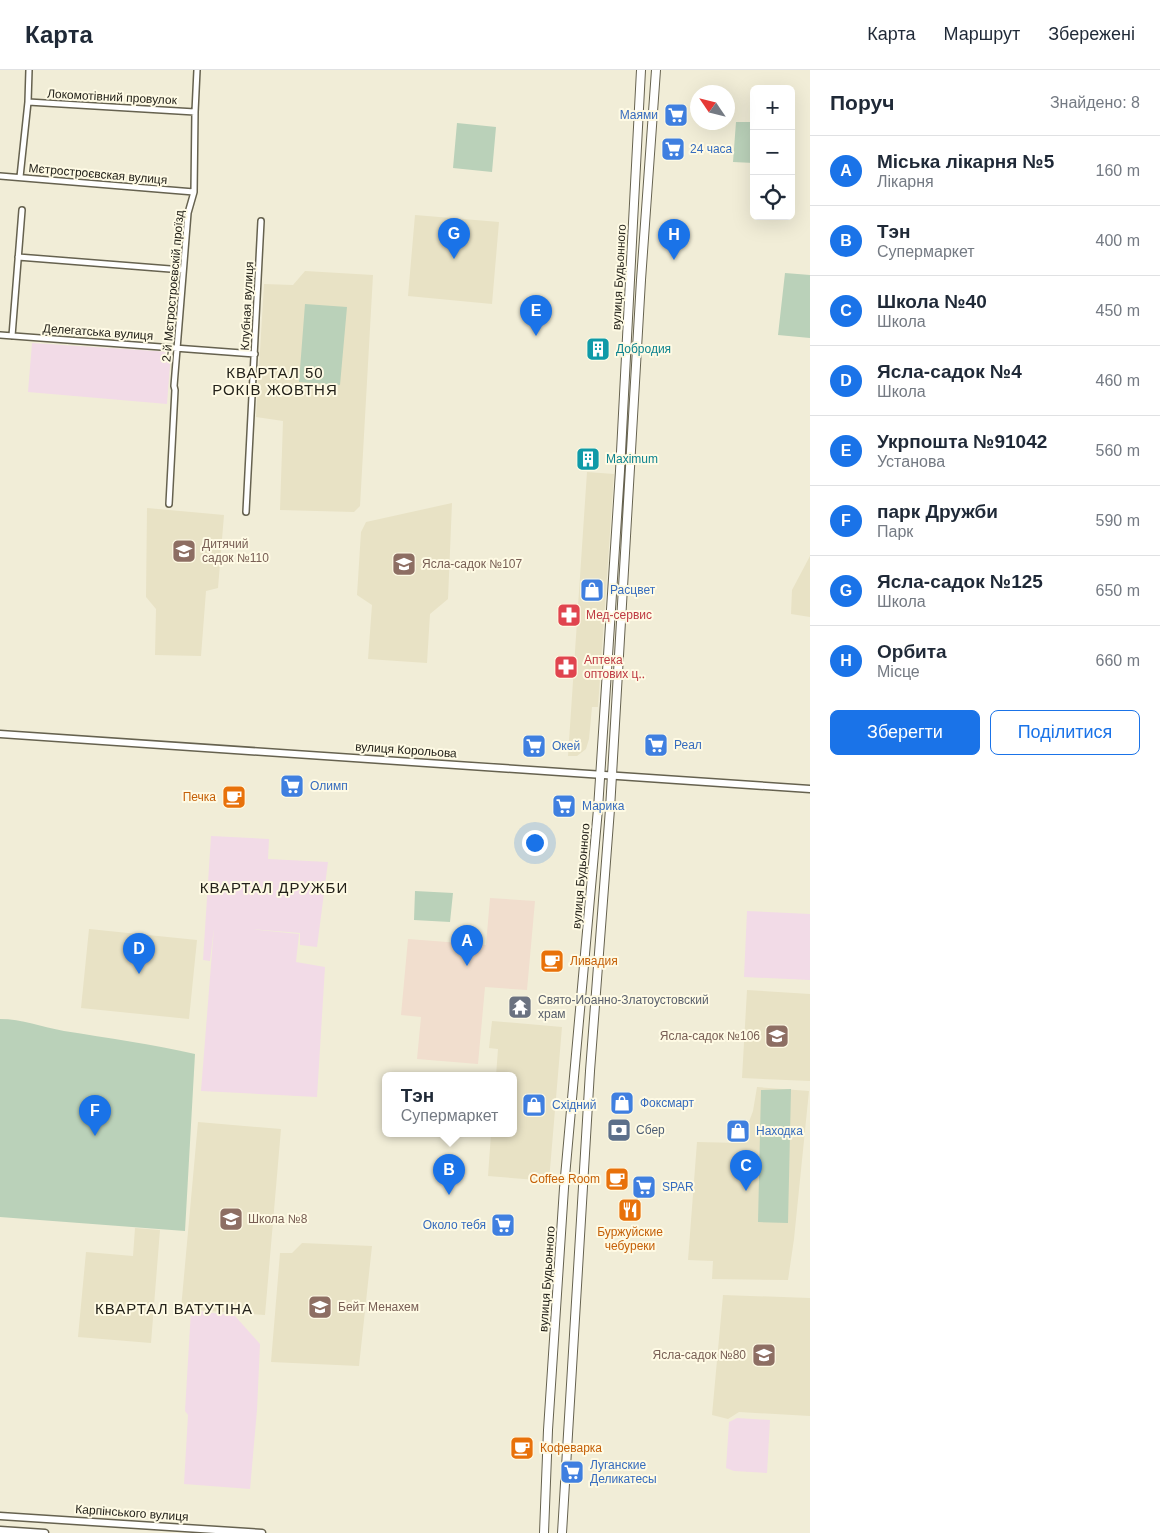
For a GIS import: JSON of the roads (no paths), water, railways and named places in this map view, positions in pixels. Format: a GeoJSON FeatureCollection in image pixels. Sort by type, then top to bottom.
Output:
{"type":"FeatureCollection","features":[{"type":"Feature","properties":{"kind":"main road","name":"вулиця Будьонного"},"geometry":{"type":"LineString","coordinates":[[544,1533],[548,1430],[564,1188],[598,809],[620,471],[641,70]]}},
{"type":"Feature","properties":{"kind":"main road","name":"вулиця Будьонного"},"geometry":{"type":"LineString","coordinates":[[562,1533],[590,1062],[612,775],[641,280],[656,70]]}},
{"type":"Feature","properties":{"kind":"street"},"geometry":{"type":"LineString","coordinates":[[20,177],[28,102],[29,70]]}},
{"type":"Feature","properties":{"kind":"street","name":"2-й Мєтростроєвскій проїзд"},"geometry":{"type":"LineString","coordinates":[[169,504],[174,386],[183,270],[188,213],[194,192],[194,112],[197,70]]}},
{"type":"Feature","properties":{"kind":"street","name":"Локомотівний провулок"},"geometry":{"type":"LineString","coordinates":[[28,102],[194,112]]}},
{"type":"Feature","properties":{"kind":"street","name":"Мєтростроєвская вулиця"},"geometry":{"type":"LineString","coordinates":[[0,176],[194,192]]}},
{"type":"Feature","properties":{"kind":"street"},"geometry":{"type":"LineString","coordinates":[[12,336],[22,210]]}},
{"type":"Feature","properties":{"kind":"street","name":"Клубная вулиця"},"geometry":{"type":"LineString","coordinates":[[246,512],[262,221]]}},
{"type":"Feature","properties":{"kind":"street"},"geometry":{"type":"LineString","coordinates":[[18,257],[183,270]]}},
{"type":"Feature","properties":{"kind":"street","name":"Делегатська вулиця"},"geometry":{"type":"LineString","coordinates":[[0,335],[255,354]]}},
{"type":"Feature","properties":{"kind":"street","name":"вулиця Корольова"},"geometry":{"type":"LineString","coordinates":[[0,734],[810,789]]}},
{"type":"Feature","properties":{"kind":"street","name":"Карпінського вулиця"},"geometry":{"type":"LineString","coordinates":[[0,1516],[262,1533]]}},
{"type":"Feature","properties":{"kind":"street"},"geometry":{"type":"LineString","coordinates":[[0,1530],[45,1533]]}},
{"type":"Feature","properties":{"kind":"place","name":"Маями"},"geometry":{"type":"Point","coordinates":[676,115]}},
{"type":"Feature","properties":{"kind":"place","name":"24 часа"},"geometry":{"type":"Point","coordinates":[673,149]}},
{"type":"Feature","properties":{"kind":"place","name":"Ясла-садок №125"},"geometry":{"type":"Point","coordinates":[454,259]}},
{"type":"Feature","properties":{"kind":"place","name":"Орбита"},"geometry":{"type":"Point","coordinates":[674,260]}},
{"type":"Feature","properties":{"kind":"place","name":"Укрпошта №91042"},"geometry":{"type":"Point","coordinates":[536,336]}},
{"type":"Feature","properties":{"kind":"place","name":"Добродия"},"geometry":{"type":"Point","coordinates":[598,349]}},
{"type":"Feature","properties":{"kind":"place","name":"Maximum"},"geometry":{"type":"Point","coordinates":[588,459]}},
{"type":"Feature","properties":{"kind":"place","name":"Дитячий садок №110"},"geometry":{"type":"Point","coordinates":[184,551]}},
{"type":"Feature","properties":{"kind":"place","name":"Ясла-садок №107"},"geometry":{"type":"Point","coordinates":[404,564]}},
{"type":"Feature","properties":{"kind":"place","name":"Расцвет"},"geometry":{"type":"Point","coordinates":[592,590]}},
{"type":"Feature","properties":{"kind":"place","name":"Мед-сервис"},"geometry":{"type":"Point","coordinates":[569,615]}},
{"type":"Feature","properties":{"kind":"place","name":"Аптека оптових ц‥"},"geometry":{"type":"Point","coordinates":[566,667]}},
{"type":"Feature","properties":{"kind":"place","name":"Реал"},"geometry":{"type":"Point","coordinates":[656,745]}},
{"type":"Feature","properties":{"kind":"place","name":"Окей"},"geometry":{"type":"Point","coordinates":[534,746]}},
{"type":"Feature","properties":{"kind":"place","name":"Олимп"},"geometry":{"type":"Point","coordinates":[292,786]}},
{"type":"Feature","properties":{"kind":"place","name":"Печка"},"geometry":{"type":"Point","coordinates":[234,797]}},
{"type":"Feature","properties":{"kind":"place","name":"Марика"},"geometry":{"type":"Point","coordinates":[564,806]}},
{"type":"Feature","properties":{"kind":"place","name":"Ливадия"},"geometry":{"type":"Point","coordinates":[552,961]}},
{"type":"Feature","properties":{"kind":"place","name":"Міська лікарня №5"},"geometry":{"type":"Point","coordinates":[467,966]}},
{"type":"Feature","properties":{"kind":"place","name":"Ясла-садок №4"},"geometry":{"type":"Point","coordinates":[139,974]}},
{"type":"Feature","properties":{"kind":"place","name":"Свято-Иоанно-Златоустовский храм"},"geometry":{"type":"Point","coordinates":[520,1007]}},
{"type":"Feature","properties":{"kind":"place","name":"Ясла-садок №106"},"geometry":{"type":"Point","coordinates":[777,1036]}},
{"type":"Feature","properties":{"kind":"place","name":"Фоксмарт"},"geometry":{"type":"Point","coordinates":[622,1103]}},
{"type":"Feature","properties":{"kind":"place","name":"Східний"},"geometry":{"type":"Point","coordinates":[534,1105]}},
{"type":"Feature","properties":{"kind":"place","name":"Сбер"},"geometry":{"type":"Point","coordinates":[619,1130]}},
{"type":"Feature","properties":{"kind":"place","name":"Находка"},"geometry":{"type":"Point","coordinates":[738,1131]}},
{"type":"Feature","properties":{"kind":"place","name":"парк Дружби"},"geometry":{"type":"Point","coordinates":[95,1136]}},
{"type":"Feature","properties":{"kind":"place","name":"Coffee Room"},"geometry":{"type":"Point","coordinates":[617,1179]}},
{"type":"Feature","properties":{"kind":"place","name":"SPAR"},"geometry":{"type":"Point","coordinates":[644,1187]}},
{"type":"Feature","properties":{"kind":"place","name":"Школа №40"},"geometry":{"type":"Point","coordinates":[746,1191]}},
{"type":"Feature","properties":{"kind":"place","name":"Тэн"},"geometry":{"type":"Point","coordinates":[449,1195]}},
{"type":"Feature","properties":{"kind":"place","name":"Буржуйские чебуреки"},"geometry":{"type":"Point","coordinates":[630,1210]}},
{"type":"Feature","properties":{"kind":"place","name":"Школа №8"},"geometry":{"type":"Point","coordinates":[231,1219]}},
{"type":"Feature","properties":{"kind":"place","name":"Около тебя"},"geometry":{"type":"Point","coordinates":[503,1225]}},
{"type":"Feature","properties":{"kind":"place","name":"Бейт Менахем"},"geometry":{"type":"Point","coordinates":[320,1307]}},
{"type":"Feature","properties":{"kind":"place","name":"Ясла-садок №80"},"geometry":{"type":"Point","coordinates":[764,1355]}},
{"type":"Feature","properties":{"kind":"place","name":"Кофеварка"},"geometry":{"type":"Point","coordinates":[522,1448]}},
{"type":"Feature","properties":{"kind":"place","name":"Луганские Деликатесы"},"geometry":{"type":"Point","coordinates":[572,1472]}},
{"type":"Feature","properties":{"kind":"district","name":"КВАРТАЛ 50 РОКІВ ЖОВТНЯ"},"geometry":{"type":"Point","coordinates":[275,382]}},
{"type":"Feature","properties":{"kind":"district","name":"КВАРТАЛ ДРУЖБИ"},"geometry":{"type":"Point","coordinates":[274,888]}},
{"type":"Feature","properties":{"kind":"district","name":"КВАРТАЛ ВАТУТІНА"},"geometry":{"type":"Point","coordinates":[174,1309]}}]}
